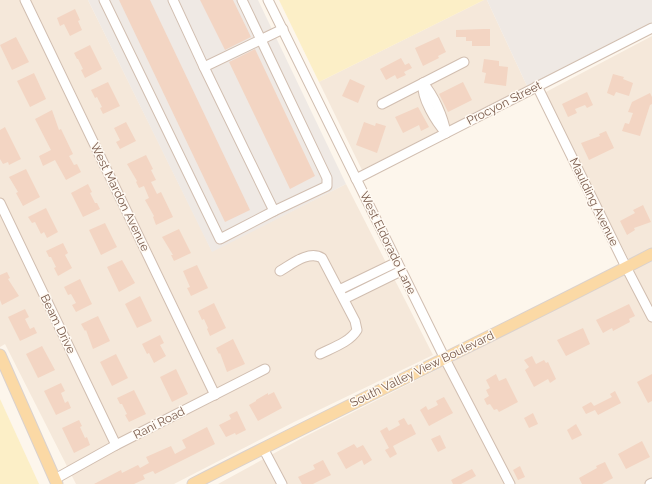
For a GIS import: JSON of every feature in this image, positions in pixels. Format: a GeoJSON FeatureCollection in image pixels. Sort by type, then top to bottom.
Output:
{"type":"FeatureCollection","features":[{"type":"Feature","properties":{"kind":"main road","name":"South Valley View Boulevard"},"geometry":{"type":"LineString","coordinates":[[193,484],[652,254]]}},
{"type":"Feature","properties":{"kind":"main road"},"geometry":{"type":"LineString","coordinates":[[0,357],[56,481]]}},
{"type":"Feature","properties":{"kind":"street","name":"West Mardon Avenue"},"geometry":{"type":"LineString","coordinates":[[25,0],[215,395]]}},
{"type":"Feature","properties":{"kind":"street"},"geometry":{"type":"LineString","coordinates":[[104,0],[220,239],[327,186],[327,178],[242,0]]}},
{"type":"Feature","properties":{"kind":"street"},"geometry":{"type":"LineString","coordinates":[[173,0],[274,211]]}},
{"type":"Feature","properties":{"kind":"street","name":"West Eldorado Lane"},"geometry":{"type":"LineString","coordinates":[[268,0],[445,359],[510,484]]}},
{"type":"Feature","properties":{"kind":"street","name":"Procyon Street"},"geometry":{"type":"LineString","coordinates":[[356,179],[652,28]]}},
{"type":"Feature","properties":{"kind":"street"},"geometry":{"type":"LineString","coordinates":[[204,67],[283,29]]}},
{"type":"Feature","properties":{"kind":"street"},"geometry":{"type":"LineString","coordinates":[[382,104],[464,62]]}},
{"type":"Feature","properties":{"kind":"street"},"geometry":{"type":"LineString","coordinates":[[422,83],[422,91],[438,124],[446,133]]}},
{"type":"Feature","properties":{"kind":"street","name":"Maulding Avenue"},"geometry":{"type":"LineString","coordinates":[[537,86],[652,317]]}},
{"type":"Feature","properties":{"kind":"street","name":"Beam Drive"},"geometry":{"type":"LineString","coordinates":[[0,203],[116,445]]}},
{"type":"Feature","properties":{"kind":"street"},"geometry":{"type":"LineString","coordinates":[[280,271],[310,255],[318,255],[325,262],[355,321],[357,330],[350,339],[320,354]]}},
{"type":"Feature","properties":{"kind":"street"},"geometry":{"type":"LineString","coordinates":[[339,290],[397,262]]}},
{"type":"Feature","properties":{"kind":"street"},"geometry":{"type":"LineString","coordinates":[[344,299],[402,271]]}},
{"type":"Feature","properties":{"kind":"street"},"geometry":{"type":"LineString","coordinates":[[365,277],[369,287]]}},
{"type":"Feature","properties":{"kind":"street","name":"Rani Road"},"geometry":{"type":"LineString","coordinates":[[56,481],[116,445],[265,370]]}},
{"type":"Feature","properties":{"kind":"street"},"geometry":{"type":"LineString","coordinates":[[263,448],[282,484]]}},
{"type":"Feature","properties":{"kind":"shaded area"},"geometry":{"type":"Polygon","coordinates":[[[0,0],[88,0],[212,251],[346,184],[433,355],[294,422],[174,484],[76,484],[5,344],[0,347],[0,0]]]}},
{"type":"Feature","properties":{"kind":"shaded area"},"geometry":{"type":"Polygon","coordinates":[[[88,0],[258,0],[346,184],[212,252],[88,0]]]}},
{"type":"Feature","properties":{"kind":"shaded area"},"geometry":{"type":"Polygon","coordinates":[[[484,0],[487,0],[527,86],[362,170],[319,82],[484,0]]]}},
{"type":"Feature","properties":{"kind":"shaded area"},"geometry":{"type":"Polygon","coordinates":[[[487,0],[652,0],[652,22],[527,86],[487,0]]]}},
{"type":"Feature","properties":{"kind":"shaded area"},"geometry":{"type":"Polygon","coordinates":[[[652,36],[652,484],[218,484],[304,437],[634,270],[544,93],[652,36]]]}},
{"type":"Feature","properties":{"kind":"sand"},"geometry":{"type":"Polygon","coordinates":[[[279,0],[484,0],[319,82],[279,0]]]}},
{"type":"Feature","properties":{"kind":"sand"},"geometry":{"type":"Polygon","coordinates":[[[0,399],[39,484],[0,484],[0,399]]]}},
{"type":"Feature","properties":{"kind":"building"},"geometry":{"type":"Polygon","coordinates":[[[119,0],[150,0],[250,210],[225,222],[119,0]]]}},
{"type":"Feature","properties":{"kind":"building"},"geometry":{"type":"Polygon","coordinates":[[[200,0],[233,0],[251,37],[225,50],[200,0]]]}},
{"type":"Feature","properties":{"kind":"building"},"geometry":{"type":"Polygon","coordinates":[[[75,9],[80,20],[78,21],[82,30],[70,36],[64,24],[60,26],[57,18],[75,9]]]}},
{"type":"Feature","properties":{"kind":"building"},"geometry":{"type":"Polygon","coordinates":[[[490,29],[490,46],[472,46],[472,41],[466,41],[466,37],[456,37],[456,30],[490,29]]]}},
{"type":"Feature","properties":{"kind":"building"},"geometry":{"type":"Polygon","coordinates":[[[16,37],[29,62],[12,70],[0,45],[16,37]]]}},
{"type":"Feature","properties":{"kind":"building"},"geometry":{"type":"Polygon","coordinates":[[[439,37],[446,52],[438,56],[439,58],[423,66],[415,48],[439,37]]]}},
{"type":"Feature","properties":{"kind":"building"},"geometry":{"type":"Polygon","coordinates":[[[90,45],[102,69],[85,78],[81,70],[83,69],[74,53],[90,45]]]}},
{"type":"Feature","properties":{"kind":"building"},"geometry":{"type":"Polygon","coordinates":[[[255,49],[315,176],[290,189],[229,62],[255,49]]]}},
{"type":"Feature","properties":{"kind":"building"},"geometry":{"type":"Polygon","coordinates":[[[401,58],[405,65],[409,63],[412,68],[404,72],[406,75],[397,79],[395,75],[386,80],[380,69],[401,58]]]}},
{"type":"Feature","properties":{"kind":"building"},"geometry":{"type":"Polygon","coordinates":[[[484,59],[499,61],[499,66],[508,67],[506,86],[484,83],[486,73],[482,72],[484,59]]]}},
{"type":"Feature","properties":{"kind":"building"},"geometry":{"type":"Polygon","coordinates":[[[34,73],[46,99],[30,107],[17,81],[34,73]]]}},
{"type":"Feature","properties":{"kind":"building"},"geometry":{"type":"Polygon","coordinates":[[[613,74],[624,77],[623,79],[633,83],[629,96],[616,92],[614,96],[607,93],[613,74]]]}},
{"type":"Feature","properties":{"kind":"building"},"geometry":{"type":"Polygon","coordinates":[[[350,79],[365,86],[358,103],[342,96],[350,79]]]}},
{"type":"Feature","properties":{"kind":"building"},"geometry":{"type":"Polygon","coordinates":[[[108,82],[120,106],[103,114],[100,108],[102,107],[97,97],[95,98],[91,90],[108,82]]]}},
{"type":"Feature","properties":{"kind":"building"},"geometry":{"type":"Polygon","coordinates":[[[463,82],[472,100],[448,112],[439,94],[463,82]]]}},
{"type":"Feature","properties":{"kind":"building"},"geometry":{"type":"Polygon","coordinates":[[[587,92],[593,105],[587,108],[585,105],[575,109],[577,113],[568,117],[562,104],[587,92]]]}},
{"type":"Feature","properties":{"kind":"building"},"geometry":{"type":"Polygon","coordinates":[[[650,93],[652,97],[652,104],[650,105],[640,136],[622,131],[625,123],[629,124],[633,113],[628,112],[632,102],[650,93]]]}},
{"type":"Feature","properties":{"kind":"building"},"geometry":{"type":"Polygon","coordinates":[[[418,107],[429,127],[421,131],[419,125],[403,133],[395,117],[418,107]]]}},
{"type":"Feature","properties":{"kind":"building"},"geometry":{"type":"Polygon","coordinates":[[[52,110],[59,130],[61,129],[73,154],[69,156],[74,165],[77,164],[81,172],[66,180],[55,160],[43,166],[39,156],[51,150],[35,119],[52,110]]]}},
{"type":"Feature","properties":{"kind":"building"},"geometry":{"type":"Polygon","coordinates":[[[126,122],[136,141],[120,149],[116,142],[120,140],[114,128],[126,122]]]}},
{"type":"Feature","properties":{"kind":"building"},"geometry":{"type":"Polygon","coordinates":[[[364,122],[375,126],[376,123],[386,126],[377,153],[356,145],[364,122]]]}},
{"type":"Feature","properties":{"kind":"building"},"geometry":{"type":"Polygon","coordinates":[[[5,127],[21,159],[9,165],[8,162],[3,164],[0,159],[0,130],[5,127]]]}},
{"type":"Feature","properties":{"kind":"building"},"geometry":{"type":"Polygon","coordinates":[[[606,131],[614,148],[589,160],[581,143],[600,136],[599,134],[606,131]]]}},
{"type":"Feature","properties":{"kind":"building"},"geometry":{"type":"Polygon","coordinates":[[[146,155],[153,169],[151,170],[156,180],[151,182],[157,194],[161,192],[173,217],[156,225],[154,216],[145,200],[149,198],[144,186],[139,188],[136,182],[137,181],[127,164],[146,155]]]}},
{"type":"Feature","properties":{"kind":"building"},"geometry":{"type":"Polygon","coordinates":[[[26,169],[40,197],[23,206],[16,193],[18,192],[9,177],[26,169]]]}},
{"type":"Feature","properties":{"kind":"building"},"geometry":{"type":"Polygon","coordinates":[[[88,184],[92,192],[90,193],[100,209],[83,217],[71,193],[88,184]]]}},
{"type":"Feature","properties":{"kind":"building"},"geometry":{"type":"Polygon","coordinates":[[[643,205],[651,222],[634,228],[635,230],[627,235],[620,221],[635,213],[633,210],[643,205]]]}},
{"type":"Feature","properties":{"kind":"building"},"geometry":{"type":"Polygon","coordinates":[[[46,208],[58,232],[47,238],[44,232],[41,234],[35,222],[32,223],[28,217],[46,208]]]}},
{"type":"Feature","properties":{"kind":"building"},"geometry":{"type":"Polygon","coordinates":[[[105,223],[117,247],[101,255],[89,230],[105,223]]]}},
{"type":"Feature","properties":{"kind":"building"},"geometry":{"type":"Polygon","coordinates":[[[179,229],[191,253],[174,261],[171,255],[173,255],[162,237],[179,229]]]}},
{"type":"Feature","properties":{"kind":"building"},"geometry":{"type":"Polygon","coordinates":[[[63,243],[68,253],[65,255],[72,268],[58,276],[54,268],[56,267],[46,251],[63,243]]]}},
{"type":"Feature","properties":{"kind":"building"},"geometry":{"type":"Polygon","coordinates":[[[122,260],[135,283],[119,292],[107,267],[122,260]]]}},
{"type":"Feature","properties":{"kind":"building"},"geometry":{"type":"Polygon","coordinates":[[[197,265],[208,288],[191,296],[187,288],[190,287],[183,271],[197,265]]]}},
{"type":"Feature","properties":{"kind":"building"},"geometry":{"type":"Polygon","coordinates":[[[7,272],[10,278],[8,279],[19,296],[2,305],[0,300],[0,275],[7,272]]]}},
{"type":"Feature","properties":{"kind":"building"},"geometry":{"type":"Polygon","coordinates":[[[80,279],[92,304],[76,312],[72,305],[76,303],[71,294],[68,295],[64,287],[80,279]]]}},
{"type":"Feature","properties":{"kind":"building"},"geometry":{"type":"Polygon","coordinates":[[[140,296],[152,321],[137,328],[125,304],[140,296]]]}},
{"type":"Feature","properties":{"kind":"building"},"geometry":{"type":"Polygon","coordinates":[[[214,303],[226,328],[210,336],[204,319],[202,320],[198,311],[214,303]]]}},
{"type":"Feature","properties":{"kind":"building"},"geometry":{"type":"Polygon","coordinates":[[[629,304],[635,316],[629,319],[630,322],[613,331],[612,328],[603,333],[596,320],[629,304]]]}},
{"type":"Feature","properties":{"kind":"building"},"geometry":{"type":"Polygon","coordinates":[[[25,309],[29,317],[25,319],[30,329],[34,327],[37,333],[20,341],[8,317],[25,309]]]}},
{"type":"Feature","properties":{"kind":"building"},"geometry":{"type":"Polygon","coordinates":[[[98,316],[110,341],[93,349],[86,330],[85,331],[81,324],[98,316]]]}},
{"type":"Feature","properties":{"kind":"building"},"geometry":{"type":"Polygon","coordinates":[[[583,328],[590,344],[566,356],[557,340],[583,328]]]}},
{"type":"Feature","properties":{"kind":"building"},"geometry":{"type":"Polygon","coordinates":[[[160,335],[164,343],[160,345],[166,356],[154,363],[142,344],[160,335]]]}},
{"type":"Feature","properties":{"kind":"building"},"geometry":{"type":"Polygon","coordinates":[[[233,339],[245,364],[227,372],[220,353],[219,354],[216,348],[233,339]]]}},
{"type":"Feature","properties":{"kind":"building"},"geometry":{"type":"Polygon","coordinates":[[[42,346],[55,370],[38,378],[26,354],[42,346]]]}},
{"type":"Feature","properties":{"kind":"building"},"geometry":{"type":"Polygon","coordinates":[[[116,354],[128,378],[112,386],[100,362],[116,354]]]}},
{"type":"Feature","properties":{"kind":"building"},"geometry":{"type":"Polygon","coordinates":[[[532,356],[536,364],[544,360],[546,363],[548,362],[556,379],[550,383],[548,379],[534,387],[525,370],[529,367],[524,360],[532,356]]]}},
{"type":"Feature","properties":{"kind":"building"},"geometry":{"type":"Polygon","coordinates":[[[176,369],[188,394],[172,402],[160,377],[176,369]]]}},
{"type":"Feature","properties":{"kind":"building"},"geometry":{"type":"Polygon","coordinates":[[[496,374],[499,381],[506,378],[518,402],[499,412],[497,409],[494,410],[490,404],[487,405],[484,399],[489,396],[486,390],[490,388],[486,380],[496,374]]]}},
{"type":"Feature","properties":{"kind":"building"},"geometry":{"type":"Polygon","coordinates":[[[652,374],[652,401],[648,403],[637,382],[652,374]]]}},
{"type":"Feature","properties":{"kind":"building"},"geometry":{"type":"Polygon","coordinates":[[[61,383],[65,391],[61,393],[65,403],[68,401],[71,408],[56,415],[44,391],[61,383]]]}},
{"type":"Feature","properties":{"kind":"building"},"geometry":{"type":"Polygon","coordinates":[[[134,390],[146,414],[129,422],[122,404],[120,404],[117,398],[134,390]]]}},
{"type":"Feature","properties":{"kind":"building"},"geometry":{"type":"Polygon","coordinates":[[[615,391],[621,403],[598,415],[595,410],[586,414],[582,407],[591,402],[594,406],[612,397],[610,394],[615,391]]]}},
{"type":"Feature","properties":{"kind":"building"},"geometry":{"type":"Polygon","coordinates":[[[274,392],[282,408],[258,421],[249,405],[268,393],[268,395],[274,392]]]}},
{"type":"Feature","properties":{"kind":"building"},"geometry":{"type":"Polygon","coordinates":[[[444,397],[453,413],[429,426],[420,410],[426,406],[428,410],[438,405],[436,401],[444,397]]]}},
{"type":"Feature","properties":{"kind":"building"},"geometry":{"type":"Polygon","coordinates":[[[237,411],[246,430],[236,435],[235,433],[226,437],[219,425],[231,419],[229,415],[237,411]]]}},
{"type":"Feature","properties":{"kind":"building"},"geometry":{"type":"Polygon","coordinates":[[[533,413],[538,424],[529,428],[524,418],[533,413]]]}},
{"type":"Feature","properties":{"kind":"building"},"geometry":{"type":"Polygon","coordinates":[[[404,418],[408,425],[411,424],[416,434],[393,446],[397,454],[390,458],[385,450],[389,448],[380,431],[387,427],[389,431],[400,425],[398,421],[404,418]]]}},
{"type":"Feature","properties":{"kind":"building"},"geometry":{"type":"Polygon","coordinates":[[[79,420],[82,426],[80,427],[85,438],[87,437],[90,445],[74,453],[62,428],[79,420]]]}},
{"type":"Feature","properties":{"kind":"building"},"geometry":{"type":"Polygon","coordinates":[[[576,424],[582,435],[572,440],[567,430],[576,424]]]}},
{"type":"Feature","properties":{"kind":"building"},"geometry":{"type":"Polygon","coordinates":[[[207,427],[215,444],[155,474],[153,471],[143,475],[145,479],[134,484],[94,484],[121,470],[122,473],[138,465],[140,468],[149,463],[146,457],[171,446],[175,454],[186,448],[182,440],[207,427]]]}},
{"type":"Feature","properties":{"kind":"building"},"geometry":{"type":"Polygon","coordinates":[[[440,435],[446,448],[438,452],[431,439],[440,435]]]}},
{"type":"Feature","properties":{"kind":"building"},"geometry":{"type":"Polygon","coordinates":[[[642,441],[650,457],[626,469],[618,454],[642,441]]]}},
{"type":"Feature","properties":{"kind":"building"},"geometry":{"type":"Polygon","coordinates":[[[354,444],[357,448],[363,445],[372,460],[364,465],[362,460],[346,469],[337,453],[354,444]]]}},
{"type":"Feature","properties":{"kind":"building"},"geometry":{"type":"Polygon","coordinates":[[[323,460],[331,475],[313,484],[302,484],[298,477],[315,469],[313,465],[323,460]]]}},
{"type":"Feature","properties":{"kind":"building"},"geometry":{"type":"Polygon","coordinates":[[[605,462],[613,478],[602,484],[582,484],[579,478],[597,468],[596,466],[605,462]]]}},
{"type":"Feature","properties":{"kind":"building"},"geometry":{"type":"Polygon","coordinates":[[[520,466],[525,477],[518,480],[513,470],[520,466]]]}},
{"type":"Feature","properties":{"kind":"building"},"geometry":{"type":"Polygon","coordinates":[[[472,469],[476,476],[461,484],[453,484],[451,480],[472,469]]]}}]}
